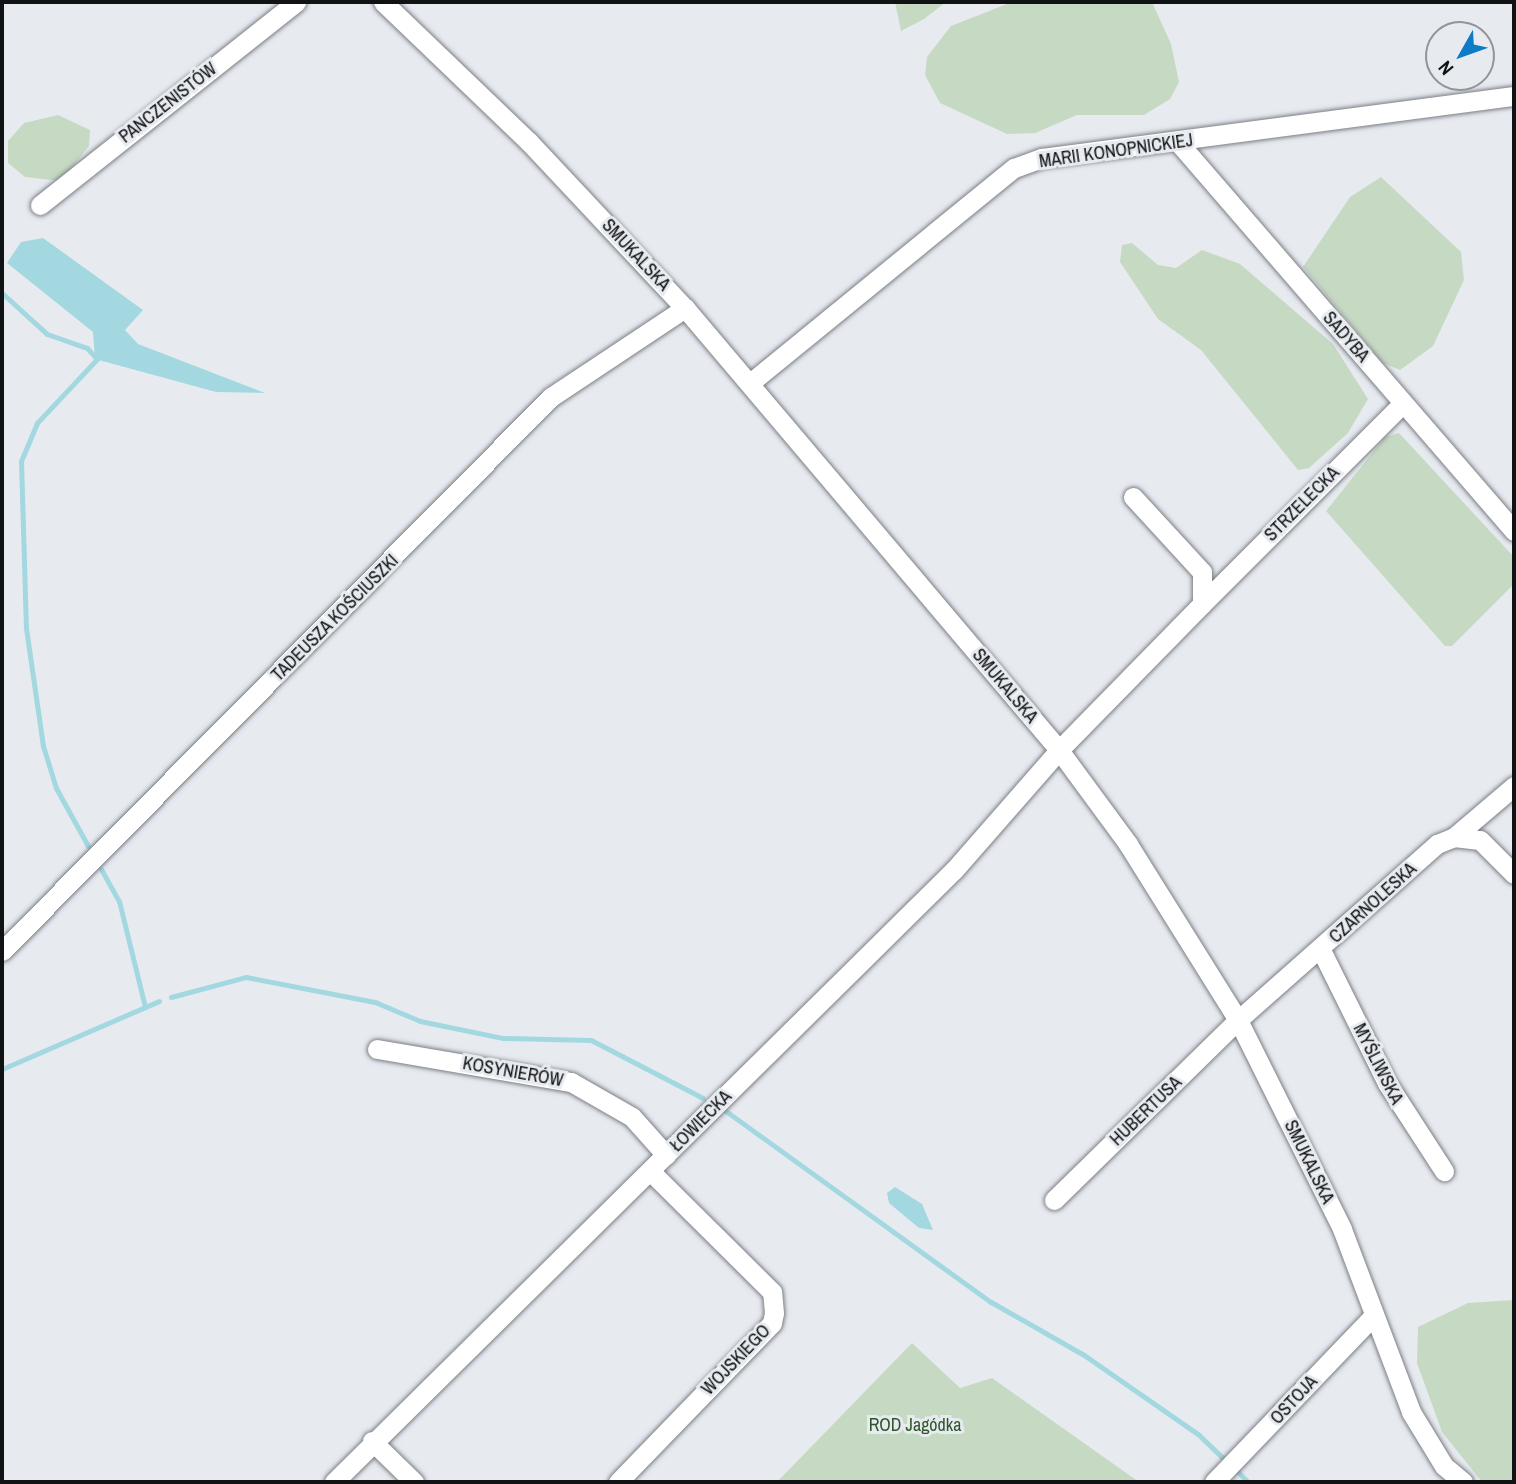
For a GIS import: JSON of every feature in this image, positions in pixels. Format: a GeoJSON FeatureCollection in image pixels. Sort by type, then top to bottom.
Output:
{"type":"FeatureCollection","features":[{"type":"Feature","properties":{"kind":"street","name":"PANCZENISTÓW"},"geometry":{"type":"LineString","coordinates":[[40,205],[296,2]]}},
{"type":"Feature","properties":{"kind":"street","name":"SMUKALSKA"},"geometry":{"type":"LineString","coordinates":[[383,2],[530,142],[685,308],[1059,750],[1159,890],[1238,1020],[1342,1228],[1411,1412],[1444,1466],[1463,1482]]}},
{"type":"Feature","properties":{"kind":"street","name":"MARII KONOPNICKIEJ"},"geometry":{"type":"LineString","coordinates":[[750,383],[1014,168],[1042,158],[1514,96]]}},
{"type":"Feature","properties":{"kind":"street","name":"SADYBA"},"geometry":{"type":"LineString","coordinates":[[1178,142],[1514,531]]}},
{"type":"Feature","properties":{"kind":"street","name":"TADEUSZA KOŚCIUSZKI"},"geometry":{"type":"LineString","coordinates":[[2,951],[551,397],[685,308]]}},
{"type":"Feature","properties":{"kind":"street","name":"STRZELECKA"},"geometry":{"type":"LineString","coordinates":[[1059,750],[1403,403]]}},
{"type":"Feature","properties":{"kind":"street"},"geometry":{"type":"LineString","coordinates":[[1133,496],[1202,572],[1202,604]]}},
{"type":"Feature","properties":{"kind":"street","name":"ŁOWIECKA"},"geometry":{"type":"LineString","coordinates":[[334,1482],[372,1441],[651,1172],[954,870],[1059,750]]}},
{"type":"Feature","properties":{"kind":"street","name":"CZARNOLESKA"},"geometry":{"type":"LineString","coordinates":[[1238,1020],[1321,950],[1437,844],[1454,838],[1514,786]]}},
{"type":"Feature","properties":{"kind":"street"},"geometry":{"type":"LineString","coordinates":[[1454,838],[1480,840],[1514,874]]}},
{"type":"Feature","properties":{"kind":"street","name":"MYŚLIWSKA"},"geometry":{"type":"LineString","coordinates":[[1321,950],[1387,1083],[1444,1171]]}},
{"type":"Feature","properties":{"kind":"street","name":"HUBERTUSA"},"geometry":{"type":"LineString","coordinates":[[1054,1200],[1238,1020]]}},
{"type":"Feature","properties":{"kind":"street","name":"KOSYNIERÓW"},"geometry":{"type":"LineString","coordinates":[[377,1049],[570,1082],[632,1117],[666,1155]]}},
{"type":"Feature","properties":{"kind":"street","name":"WOJSKIEGO"},"geometry":{"type":"LineString","coordinates":[[618,1482],[772,1324],[774,1313],[772,1292],[651,1172]]}},
{"type":"Feature","properties":{"kind":"street","name":"OSTOJA"},"geometry":{"type":"LineString","coordinates":[[1214,1482],[1373,1316]]}},
{"type":"Feature","properties":{"kind":"street"},"geometry":{"type":"LineString","coordinates":[[372,1441],[414,1482]]}},
{"type":"Feature","properties":{"kind":"green space"},"geometry":{"type":"Polygon","coordinates":[[[895,2],[946,2],[924,19],[901,31],[895,2]]]}},
{"type":"Feature","properties":{"kind":"green space"},"geometry":{"type":"Polygon","coordinates":[[[1012,2],[1152,2],[1171,44],[1179,82],[1170,99],[1144,115],[1077,115],[1035,133],[1007,134],[940,103],[925,75],[927,57],[951,26],[1012,2]]]}},
{"type":"Feature","properties":{"kind":"green space"},"geometry":{"type":"Polygon","coordinates":[[[58,115],[90,130],[89,146],[61,181],[25,177],[8,163],[8,141],[24,123],[58,115]]]}},
{"type":"Feature","properties":{"kind":"green space"},"geometry":{"type":"Polygon","coordinates":[[[1381,177],[1461,252],[1464,280],[1433,346],[1400,370],[1383,363],[1303,267],[1350,197],[1381,177]]]}},
{"type":"Feature","properties":{"kind":"green space"},"geometry":{"type":"Polygon","coordinates":[[[1132,243],[1158,265],[1176,268],[1202,250],[1240,264],[1333,344],[1368,399],[1348,433],[1309,468],[1298,470],[1201,350],[1158,319],[1120,262],[1122,245],[1132,243]]]}},
{"type":"Feature","properties":{"kind":"green space"},"geometry":{"type":"Polygon","coordinates":[[[1399,433],[1514,557],[1514,584],[1452,646],[1445,646],[1326,511],[1385,437],[1399,433]]]}},
{"type":"Feature","properties":{"kind":"green space"},"geometry":{"type":"Polygon","coordinates":[[[1514,1300],[1514,1482],[1482,1482],[1442,1432],[1417,1363],[1418,1327],[1468,1303],[1514,1300]]]}},
{"type":"Feature","properties":{"kind":"green space","name":"ROD Jagódka"},"geometry":{"type":"Polygon","coordinates":[[[912,1343],[960,1388],[992,1378],[1139,1482],[777,1482],[912,1343]]]}},
{"type":"Feature","properties":{"kind":"water"},"geometry":{"type":"Polygon","coordinates":[[[43,238],[143,310],[125,330],[138,344],[265,393],[216,392],[95,359],[93,332],[7,263],[21,242],[43,238]]]}},
{"type":"Feature","properties":{"kind":"water"},"geometry":{"type":"Polygon","coordinates":[[[895,1187],[922,1204],[933,1230],[919,1228],[889,1203],[887,1193],[895,1187]]]}},
{"type":"Feature","properties":{"kind":"waterway"},"geometry":{"type":"LineString","coordinates":[[2,293],[47,334],[87,348],[97,359],[37,423],[21,461],[26,628],[43,746],[56,788],[88,846]]}},
{"type":"Feature","properties":{"kind":"waterway"},"geometry":{"type":"LineString","coordinates":[[101,869],[119,901],[145,1007]]}},
{"type":"Feature","properties":{"kind":"waterway"},"geometry":{"type":"LineString","coordinates":[[171,997],[246,977],[375,1002],[420,1021],[503,1038],[591,1040],[703,1098]]}},
{"type":"Feature","properties":{"kind":"waterway"},"geometry":{"type":"LineString","coordinates":[[2,1069],[159,1001]]}},
{"type":"Feature","properties":{"kind":"waterway"},"geometry":{"type":"LineString","coordinates":[[723,1109],[991,1302],[1084,1355],[1199,1435],[1227,1462]]}},
{"type":"Feature","properties":{"kind":"waterway"},"geometry":{"type":"LineString","coordinates":[[1238,1472],[1248,1482]]}}]}
